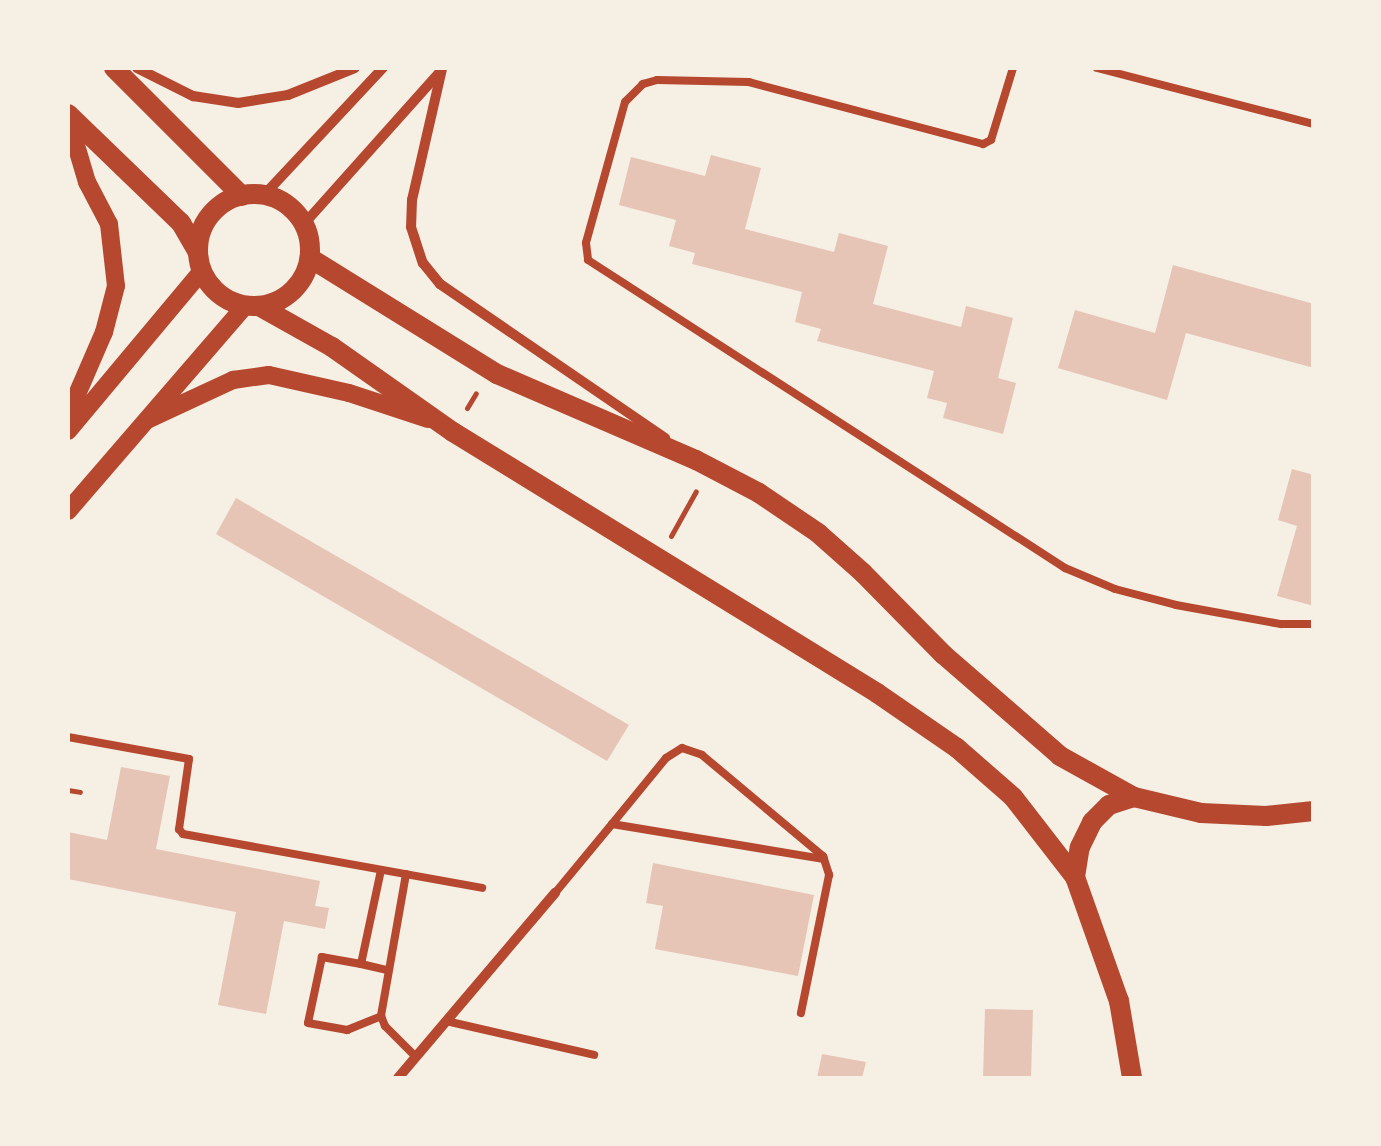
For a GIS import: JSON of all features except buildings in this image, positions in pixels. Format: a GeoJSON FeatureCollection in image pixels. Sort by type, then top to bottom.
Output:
{"type":"FeatureCollection","features":[{"type":"Feature","properties":{"kind":"main road"},"geometry":{"type":"LineString","coordinates":[[114,68],[242,196]]}},
{"type":"Feature","properties":{"kind":"main road"},"geometry":{"type":"LineString","coordinates":[[68,116],[181,224],[212,288],[332,347],[440,424],[878,693],[957,748],[1013,797],[1075,877],[1119,1001],[1132,1078]]}},
{"type":"Feature","properties":{"kind":"main road"},"geometry":{"type":"LineString","coordinates":[[200,262],[208,217],[222,204],[242,196],[264,195],[285,203],[304,224],[310,258],[295,289],[278,302],[252,306]]}},
{"type":"Feature","properties":{"kind":"main road"},"geometry":{"type":"LineString","coordinates":[[310,258],[537,395],[696,460],[760,494],[818,533],[1003,710],[1060,756],[1134,797],[1200,812],[1266,816],[1314,811]]}},
{"type":"Feature","properties":{"kind":"main road"},"geometry":{"type":"LineString","coordinates":[[1075,877],[1080,847],[1092,822],[1108,805],[1134,797]]}},
{"type":"Feature","properties":{"kind":"street"},"geometry":{"type":"LineString","coordinates":[[137,68],[193,96],[238,102],[288,95],[355,68]]}},
{"type":"Feature","properties":{"kind":"street"},"geometry":{"type":"LineString","coordinates":[[264,195],[384,68]]}},
{"type":"Feature","properties":{"kind":"street"},"geometry":{"type":"LineString","coordinates":[[304,224],[443,68]]}},
{"type":"Feature","properties":{"kind":"street"},"geometry":{"type":"LineString","coordinates":[[443,68],[414,174],[411,227],[423,263],[440,284],[696,460]]}},
{"type":"Feature","properties":{"kind":"street"},"geometry":{"type":"LineString","coordinates":[[68,116],[87,182],[108,224],[116,286],[104,332],[68,415]]}},
{"type":"Feature","properties":{"kind":"street"},"geometry":{"type":"LineString","coordinates":[[68,431],[200,262]]}},
{"type":"Feature","properties":{"kind":"street"},"geometry":{"type":"LineString","coordinates":[[68,511],[252,306]]}},
{"type":"Feature","properties":{"kind":"street"},"geometry":{"type":"LineString","coordinates":[[149,420],[232,380],[269,375],[349,393],[440,424]]}},
{"type":"Feature","properties":{"kind":"street"},"geometry":{"type":"LineString","coordinates":[[398,1078],[555,893]]}},
{"type":"Feature","properties":{"kind":"lane"},"geometry":{"type":"LineString","coordinates":[[750,82],[753,68]]}},
{"type":"Feature","properties":{"kind":"lane"},"geometry":{"type":"LineString","coordinates":[[1013,68],[992,140],[983,144],[750,82],[657,80],[633,90],[625,102],[586,243],[592,264],[1065,568],[1115,589],[1176,605],[1280,624],[1314,624]]}},
{"type":"Feature","properties":{"kind":"lane"},"geometry":{"type":"LineString","coordinates":[[1097,68],[1314,124]]}},
{"type":"Feature","properties":{"kind":"lane"},"geometry":{"type":"LineString","coordinates":[[68,738],[189,759],[179,830],[182,834],[482,888]]}},
{"type":"Feature","properties":{"kind":"lane"},"geometry":{"type":"LineString","coordinates":[[555,893],[666,758],[682,748],[702,755],[826,860],[829,875],[801,1013]]}},
{"type":"Feature","properties":{"kind":"lane"},"geometry":{"type":"LineString","coordinates":[[612,824],[826,860]]}},
{"type":"Feature","properties":{"kind":"lane"},"geometry":{"type":"LineString","coordinates":[[361,964],[381,870]]}},
{"type":"Feature","properties":{"kind":"lane"},"geometry":{"type":"LineString","coordinates":[[406,874],[380,1016],[384,1026],[416,1057]]}},
{"type":"Feature","properties":{"kind":"lane"},"geometry":{"type":"LineString","coordinates":[[380,1016],[346,1030],[308,1023],[322,957],[387,970]]}},
{"type":"Feature","properties":{"kind":"lane"},"geometry":{"type":"LineString","coordinates":[[446,1021],[594,1055]]}},
{"type":"Feature","properties":{"kind":"path"},"geometry":{"type":"LineString","coordinates":[[468,408],[476,393]]}},
{"type":"Feature","properties":{"kind":"path"},"geometry":{"type":"LineString","coordinates":[[669,538],[696,491]]}},
{"type":"Feature","properties":{"kind":"path"},"geometry":{"type":"LineString","coordinates":[[68,790],[80,792]]}}]}
